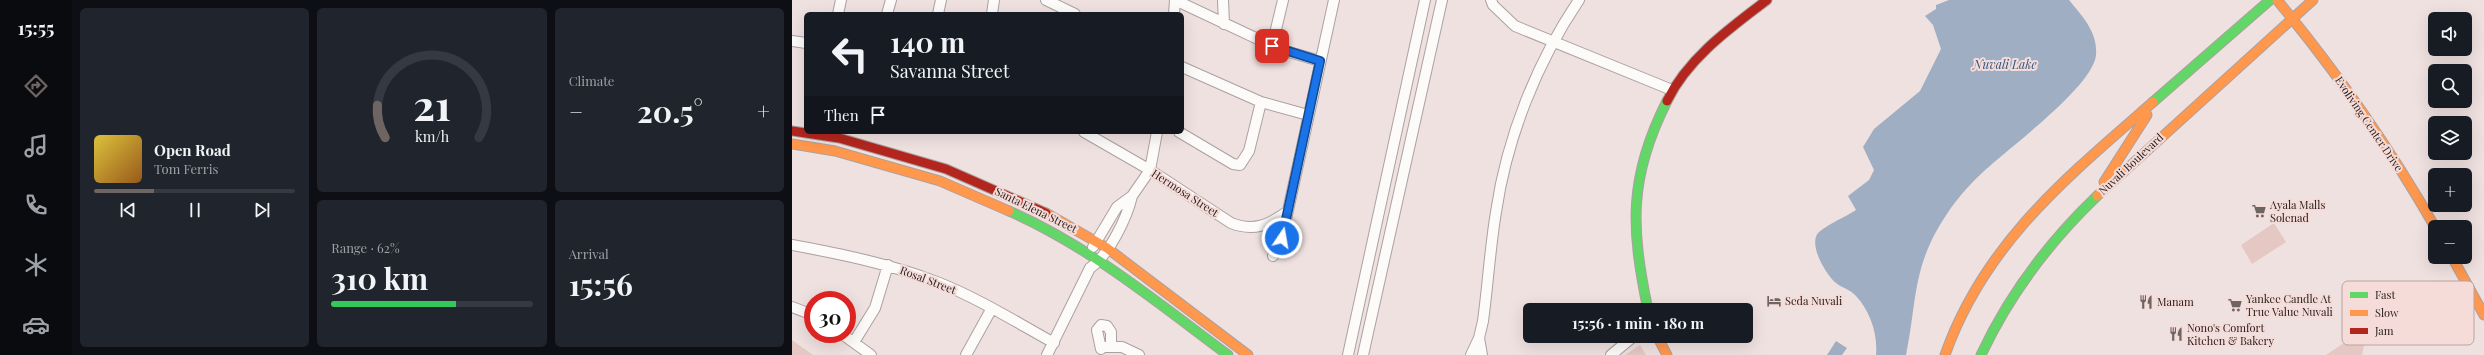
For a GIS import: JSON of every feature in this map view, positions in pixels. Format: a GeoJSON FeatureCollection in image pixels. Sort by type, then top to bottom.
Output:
{"type":"FeatureCollection","features":[{"type":"Feature","properties":{"kind":"street"},"geometry":{"type":"LineString","coordinates":[[838,12],[841,0]]}},
{"type":"Feature","properties":{"kind":"street"},"geometry":{"type":"LineString","coordinates":[[888,12],[891,0]]}},
{"type":"Feature","properties":{"kind":"street"},"geometry":{"type":"LineString","coordinates":[[938,12],[941,0]]}},
{"type":"Feature","properties":{"kind":"street"},"geometry":{"type":"LineString","coordinates":[[992,12],[994,0]]}},
{"type":"Feature","properties":{"kind":"street"},"geometry":{"type":"LineString","coordinates":[[1046,0],[1071,12]]}},
{"type":"Feature","properties":{"kind":"street"},"geometry":{"type":"LineString","coordinates":[[1174,12],[1175,0],[1272,46],[1320,61]]}},
{"type":"Feature","properties":{"kind":"street"},"geometry":{"type":"LineString","coordinates":[[1223,0],[1224,24]]}},
{"type":"Feature","properties":{"kind":"street"},"geometry":{"type":"LineString","coordinates":[[1272,46],[1283,0]]}},
{"type":"Feature","properties":{"kind":"street"},"geometry":{"type":"LineString","coordinates":[[1273,256],[1282,238],[1334,0]]}},
{"type":"Feature","properties":{"kind":"street"},"geometry":{"type":"LineString","coordinates":[[1348,355],[1404,91],[1425,0]]}},
{"type":"Feature","properties":{"kind":"street"},"geometry":{"type":"LineString","coordinates":[[1363,355],[1442,0]]}},
{"type":"Feature","properties":{"kind":"street"},"geometry":{"type":"LineString","coordinates":[[1491,0],[1493,5],[1515,26],[1672,90]]}},
{"type":"Feature","properties":{"kind":"street"},"geometry":{"type":"LineString","coordinates":[[1471,355],[1479,338],[1496,211],[1504,173],[1526,102],[1554,42],[1579,0]]}},
{"type":"Feature","properties":{"kind":"street"},"geometry":{"type":"LineString","coordinates":[[1646,303],[1638,266],[1633,218],[1637,181],[1647,142],[1672,90],[1703,51],[1753,4],[1767,0]]}},
{"type":"Feature","properties":{"kind":"street"},"geometry":{"type":"LineString","coordinates":[[1945,355],[1964,308],[1998,252],[2060,184],[2156,102],[2270,0]]}},
{"type":"Feature","properties":{"kind":"street","name":"Evoliving Center Drive"},"geometry":{"type":"LineString","coordinates":[[2277,0],[2296,12],[2308,22]]}},
{"type":"Feature","properties":{"kind":"street","name":"Nuvali Boulevard"},"geometry":{"type":"LineString","coordinates":[[1982,355],[1993,327],[2020,281],[2055,238],[2091,201],[2296,12],[2313,0]]}},
{"type":"Feature","properties":{"kind":"street","name":"Evoliving Center Drive"},"geometry":{"type":"LineString","coordinates":[[2296,12],[2327,64],[2387,146],[2431,220]]}},
{"type":"Feature","properties":{"kind":"street","name":"Evoliving Center Drive"},"geometry":{"type":"LineString","coordinates":[[2316,32],[2328,51],[2327,64]]}},
{"type":"Feature","properties":{"kind":"street"},"geometry":{"type":"LineString","coordinates":[[792,41],[804,43]]}},
{"type":"Feature","properties":{"kind":"street"},"geometry":{"type":"LineString","coordinates":[[1184,68],[1261,102],[1308,115]]}},
{"type":"Feature","properties":{"kind":"street"},"geometry":{"type":"LineString","coordinates":[[1404,91],[1420,95]]}},
{"type":"Feature","properties":{"kind":"street"},"geometry":{"type":"LineString","coordinates":[[1182,134],[1233,164],[1240,165],[1246,160],[1249,151],[1261,102]]}},
{"type":"Feature","properties":{"kind":"street"},"geometry":{"type":"LineString","coordinates":[[2091,201],[2156,102]]}},
{"type":"Feature","properties":{"kind":"street","name":"Santa Elena Street"},"geometry":{"type":"LineString","coordinates":[[792,131],[804,133]]}},
{"type":"Feature","properties":{"kind":"street","name":"Santa Elena Street"},"geometry":{"type":"LineString","coordinates":[[812,134],[839,138],[946,169],[1048,214],[1107,248],[1248,355]]}},
{"type":"Feature","properties":{"kind":"street","name":"Hermosa Street"},"geometry":{"type":"LineString","coordinates":[[1087,134],[1150,170],[1231,223],[1242,228],[1256,228],[1267,225],[1288,211]]}},
{"type":"Feature","properties":{"kind":"street"},"geometry":{"type":"LineString","coordinates":[[1090,268],[1089,254],[1095,241],[1117,207],[1132,196],[1150,170],[1157,134]]}},
{"type":"Feature","properties":{"kind":"street","name":"Santa Elena Street"},"geometry":{"type":"LineString","coordinates":[[792,144],[835,151],[940,181],[1047,228],[1100,261],[1228,355]]}},
{"type":"Feature","properties":{"kind":"street"},"geometry":{"type":"LineString","coordinates":[[1047,355],[1090,268],[1100,261],[1128,214],[1132,196]]}},
{"type":"Feature","properties":{"kind":"street","name":"Rosal Street"},"geometry":{"type":"LineString","coordinates":[[792,245],[888,265],[938,282],[992,308],[1054,343]]}},
{"type":"Feature","properties":{"kind":"street"},"geometry":{"type":"LineString","coordinates":[[2456,264],[2466,281]]}},
{"type":"Feature","properties":{"kind":"street"},"geometry":{"type":"LineString","coordinates":[[856,339],[875,308],[888,265]]}},
{"type":"Feature","properties":{"kind":"street"},"geometry":{"type":"LineString","coordinates":[[2474,295],[2483,310]]}},
{"type":"Feature","properties":{"kind":"street"},"geometry":{"type":"LineString","coordinates":[[792,307],[804,312]]}},
{"type":"Feature","properties":{"kind":"street"},"geometry":{"type":"LineString","coordinates":[[966,355],[992,308]]}},
{"type":"Feature","properties":{"kind":"street"},"geometry":{"type":"LineString","coordinates":[[1111,346],[1111,332],[1106,326],[1101,325],[1097,330],[1099,352],[1111,346],[1122,347],[1139,355]]}},
{"type":"Feature","properties":{"kind":"street"},"geometry":{"type":"LineString","coordinates":[[1479,338],[1482,355]]}},
{"type":"Feature","properties":{"kind":"street"},"geometry":{"type":"LineString","coordinates":[[855,343],[871,355]]}},
{"type":"Feature","properties":{"kind":"street"},"geometry":{"type":"LineString","coordinates":[[1611,355],[1626,343]]}},
{"type":"Feature","properties":{"kind":"street"},"geometry":{"type":"LineString","coordinates":[[1661,343],[1667,355]]}},
{"type":"Feature","properties":{"kind":"shaded area"},"geometry":{"type":"Polygon","coordinates":[[[2274,223],[2286,242],[2252,264],[2241,245],[2274,223]]]}},
{"type":"Feature","properties":{"kind":"shaded area"},"geometry":{"type":"Polygon","coordinates":[[[792,340],[813,355],[792,355],[792,340]]]}},
{"type":"Feature","properties":{"kind":"shaded area"},"geometry":{"type":"Polygon","coordinates":[[[2342,344],[2364,345],[2362,355],[2326,355],[2342,344]]]}},
{"type":"Feature","properties":{"kind":"shaded area"},"geometry":{"type":"Polygon","coordinates":[[[1640,345],[1646,355],[1625,355],[1640,345]]]}},
{"type":"Feature","properties":{"kind":"water","name":"Nuvali Lake"},"geometry":{"type":"Polygon","coordinates":[[[1949,0],[2069,0],[2084,18],[2092,32],[2096,47],[2096,55],[2091,68],[2080,84],[2065,100],[1982,173],[1966,189],[1952,207],[1933,238],[1921,270],[1906,355],[1876,355],[1876,339],[1869,316],[1856,296],[1836,283],[1827,273],[1816,251],[1816,237],[1823,229],[1856,210],[1848,196],[1869,180],[1874,170],[1863,147],[1874,129],[1920,91],[1941,49],[1933,25],[1925,16],[1936,9],[1936,5],[1949,0]]]}},
{"type":"Feature","properties":{"kind":"water"},"geometry":{"type":"Polygon","coordinates":[[[1836,341],[1847,348],[1842,355],[1827,355],[1836,341]]]}},
{"type":"Feature","properties":{"kind":"traffic: fast"},"geometry":{"type":"LineString","coordinates":[[2153,102],[2270,0]]}},
{"type":"Feature","properties":{"kind":"traffic: fast"},"geometry":{"type":"LineString","coordinates":[[1647,303],[1638,254],[1636,204],[1639,179],[1645,155],[1654,129],[1667,101]]}},
{"type":"Feature","properties":{"kind":"traffic: fast"},"geometry":{"type":"LineString","coordinates":[[1981,355],[2004,311],[2032,270],[2062,232],[2097,196]]}},
{"type":"Feature","properties":{"kind":"traffic: fast"},"geometry":{"type":"LineString","coordinates":[[1009,211],[1039,225],[1095,258],[1228,355]]}},
{"type":"Feature","properties":{"kind":"traffic: slow"},"geometry":{"type":"LineString","coordinates":[[2277,0],[2320,54],[2361,110],[2431,220]]}},
{"type":"Feature","properties":{"kind":"traffic: slow"},"geometry":{"type":"LineString","coordinates":[[2097,196],[2313,0]]}},
{"type":"Feature","properties":{"kind":"traffic: slow"},"geometry":{"type":"LineString","coordinates":[[1945,355],[1962,315],[1982,279],[2005,246],[2031,215],[2060,186],[2153,102]]}},
{"type":"Feature","properties":{"kind":"traffic: slow"},"geometry":{"type":"LineString","coordinates":[[2104,182],[2147,115]]}},
{"type":"Feature","properties":{"kind":"traffic: slow"},"geometry":{"type":"LineString","coordinates":[[792,144],[835,151],[940,181],[1009,211]]}},
{"type":"Feature","properties":{"kind":"traffic: slow"},"geometry":{"type":"LineString","coordinates":[[1046,213],[1107,248],[1248,355]]}},
{"type":"Feature","properties":{"kind":"traffic: slow"},"geometry":{"type":"LineString","coordinates":[[2456,264],[2465,281]]}},
{"type":"Feature","properties":{"kind":"traffic: slow"},"geometry":{"type":"LineString","coordinates":[[2474,297],[2484,315]]}},
{"type":"Feature","properties":{"kind":"traffic: slow"},"geometry":{"type":"LineString","coordinates":[[1661,343],[1667,355]]}},
{"type":"Feature","properties":{"kind":"traffic: jam"},"geometry":{"type":"LineString","coordinates":[[1667,101],[1686,71],[1698,58],[1725,33],[1767,0]]}},
{"type":"Feature","properties":{"kind":"traffic: jam"},"geometry":{"type":"LineString","coordinates":[[792,131],[804,133]]}},
{"type":"Feature","properties":{"kind":"traffic: jam"},"geometry":{"type":"LineString","coordinates":[[812,134],[839,138],[946,169],[1046,213]]}},
{"type":"Feature","properties":{"kind":"place","name":"Ayala Malls Solenad"},"geometry":{"type":"Point","coordinates":[2259,211]}},
{"type":"Feature","properties":{"kind":"place","name":"Seda Nuvali"},"geometry":{"type":"Point","coordinates":[1774,301]}},
{"type":"Feature","properties":{"kind":"place","name":"Manam"},"geometry":{"type":"Point","coordinates":[2146,302]}},
{"type":"Feature","properties":{"kind":"place","name":"Yankee Candle At True Value Nuvali"},"geometry":{"type":"Point","coordinates":[2235,305]}},
{"type":"Feature","properties":{"kind":"place","name":"Nono's Comfort Kitchen & Bakery"},"geometry":{"type":"Point","coordinates":[2176,334]}},
{"type":"Feature","properties":{"kind":"route"},"geometry":{"type":"LineString","coordinates":[[1272,46],[1320,61],[1282,238]]}}]}
